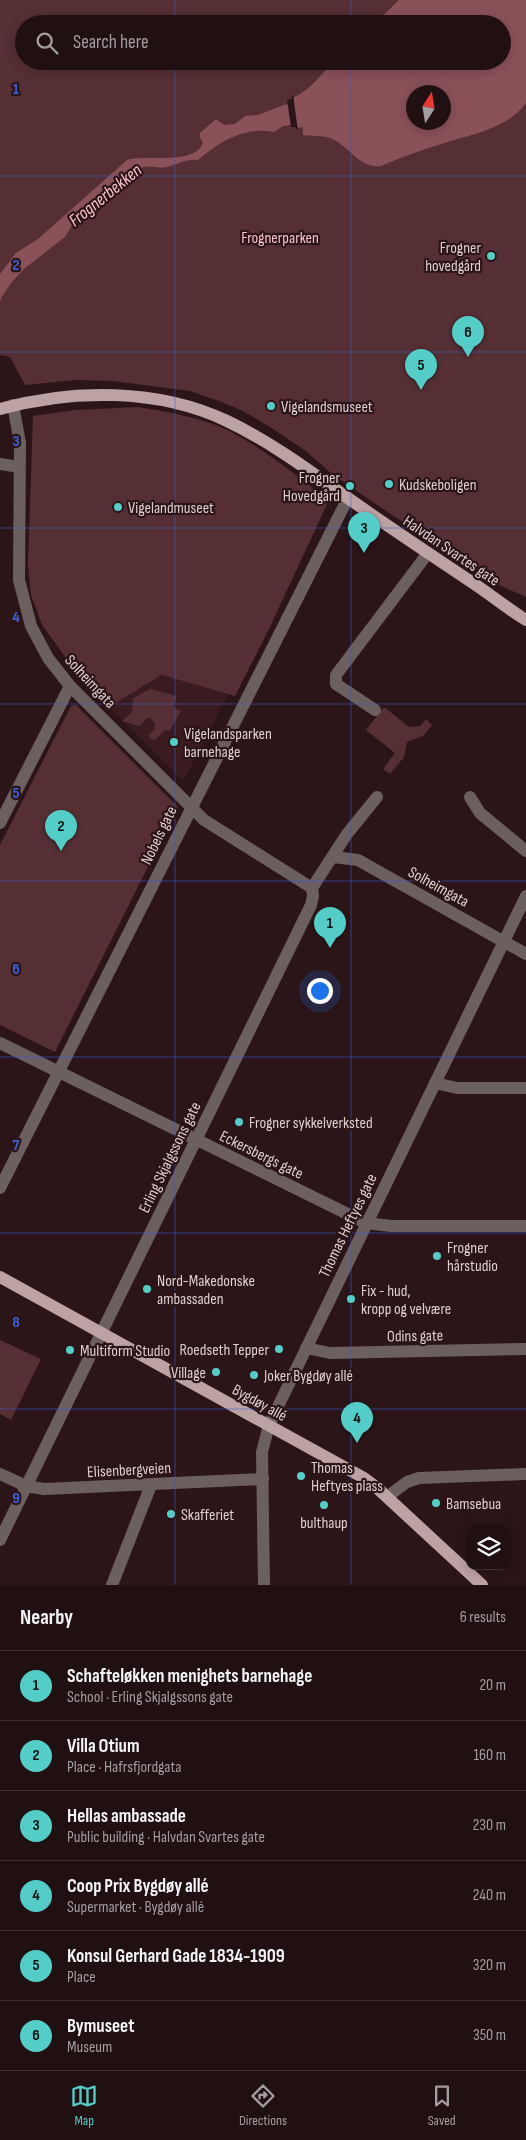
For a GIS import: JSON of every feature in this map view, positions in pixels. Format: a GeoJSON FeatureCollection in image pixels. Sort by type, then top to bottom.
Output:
{"type":"FeatureCollection","features":[{"type":"Feature","properties":{"kind":"main road","name":"Halvdan Svartes gate"},"geometry":{"type":"LineString","coordinates":[[0,409],[13,405],[70,397],[100,396],[156,400],[181,405],[225,420],[251,434],[348,498],[526,620]]}},
{"type":"Feature","properties":{"kind":"main road","name":"Bygdøy allé"},"geometry":{"type":"LineString","coordinates":[[0,1277],[364,1478],[482,1585]]}},
{"type":"Feature","properties":{"kind":"street","name":"Solheimgata"},"geometry":{"type":"LineString","coordinates":[[13,405],[20,443],[18,467],[19,580],[24,604],[38,642],[70,686],[204,820],[312,888]]}},
{"type":"Feature","properties":{"kind":"street"},"geometry":{"type":"LineString","coordinates":[[0,464],[18,467]]}},
{"type":"Feature","properties":{"kind":"street","name":"Nobels gate"},"geometry":{"type":"LineString","coordinates":[[0,1188],[348,498]]}},
{"type":"Feature","properties":{"kind":"street"},"geometry":{"type":"LineString","coordinates":[[375,710],[336,684],[336,675],[428,553]]}},
{"type":"Feature","properties":{"kind":"street"},"geometry":{"type":"LineString","coordinates":[[0,823],[70,686]]}},
{"type":"Feature","properties":{"kind":"street","name":"Erling Skjalgssons gate"},"geometry":{"type":"LineString","coordinates":[[0,1540],[311,904],[312,888],[347,834],[378,797]]}},
{"type":"Feature","properties":{"kind":"street"},"geometry":{"type":"LineString","coordinates":[[470,797],[480,813],[526,851]]}},
{"type":"Feature","properties":{"kind":"street","name":"Solheimgata"},"geometry":{"type":"LineString","coordinates":[[333,857],[358,860],[526,954]]}},
{"type":"Feature","properties":{"kind":"street","name":"Thomas Heftyes gate"},"geometry":{"type":"LineString","coordinates":[[264,1585],[262,1446],[268,1425],[526,896]]}},
{"type":"Feature","properties":{"kind":"street","name":"Eckersbergs gate"},"geometry":{"type":"LineString","coordinates":[[0,1043],[366,1223],[390,1226],[526,1226]]}},
{"type":"Feature","properties":{"kind":"street"},"geometry":{"type":"LineString","coordinates":[[435,1083],[457,1088],[526,1088]]}},
{"type":"Feature","properties":{"kind":"street","name":"Odins gate"},"geometry":{"type":"LineString","coordinates":[[306,1348],[330,1353],[526,1349]]}},
{"type":"Feature","properties":{"kind":"street","name":"Elisenbergveien"},"geometry":{"type":"LineString","coordinates":[[0,1474],[26,1486],[50,1489],[263,1479]]}},
{"type":"Feature","properties":{"kind":"street"},"geometry":{"type":"LineString","coordinates":[[387,1497],[407,1482],[419,1478],[526,1474]]}},
{"type":"Feature","properties":{"kind":"street"},"geometry":{"type":"LineString","coordinates":[[112,1585],[151,1485]]}},
{"type":"Feature","properties":{"kind":"shaded area","name":"Vigelandsparken barnehage"},"geometry":{"type":"Polygon","coordinates":[[[162,675],[228,694],[185,778],[181,779],[109,707],[162,675]]]}},
{"type":"Feature","properties":{"kind":"green space","name":"Frognerparken"},"geometry":{"type":"Polygon","coordinates":[[[0,0],[526,0],[526,597],[497,584],[332,474],[306,451],[243,411],[190,391],[113,381],[76,380],[25,385],[10,357],[0,355],[0,0]]]}},
{"type":"Feature","properties":{"kind":"green space"},"geometry":{"type":"Polygon","coordinates":[[[138,407],[192,418],[225,429],[256,446],[329,500],[269,629],[235,696],[162,675],[109,707],[83,681],[42,625],[31,595],[28,565],[33,416],[75,410],[138,407]]]}},
{"type":"Feature","properties":{"kind":"green space"},"geometry":{"type":"Polygon","coordinates":[[[150,689],[177,696],[173,707],[181,711],[170,730],[165,730],[154,741],[148,735],[154,730],[155,723],[149,717],[139,726],[122,721],[132,712],[133,698],[150,689]]]}},
{"type":"Feature","properties":{"kind":"green space"},"geometry":{"type":"Polygon","coordinates":[[[76,705],[178,807],[55,1052],[0,1025],[0,845],[71,706],[76,705]]]}},
{"type":"Feature","properties":{"kind":"green space"},"geometry":{"type":"Polygon","coordinates":[[[384,707],[409,727],[420,726],[426,719],[432,725],[423,736],[407,742],[404,757],[390,774],[383,769],[395,753],[366,730],[384,707]]]}},
{"type":"Feature","properties":{"kind":"green space"},"geometry":{"type":"Polygon","coordinates":[[[0,1340],[41,1359],[11,1420],[0,1414],[0,1340]]]}},
{"type":"Feature","properties":{"kind":"water","name":"Frognerbekken"},"geometry":{"type":"Polygon","coordinates":[[[399,0],[526,0],[526,103],[511,118],[482,132],[424,149],[381,166],[366,164],[337,141],[330,138],[303,135],[303,127],[298,128],[297,124],[283,126],[274,132],[252,131],[242,133],[223,142],[198,160],[185,161],[164,167],[143,167],[107,200],[75,220],[65,237],[25,268],[11,283],[1,298],[0,303],[0,274],[16,253],[38,239],[127,160],[135,158],[181,157],[191,154],[199,149],[203,142],[200,138],[200,133],[216,119],[224,125],[235,124],[245,116],[258,115],[294,101],[294,97],[311,86],[326,70],[511,70],[511,15],[383,15],[399,0]]]}},
{"type":"Feature","properties":{"kind":"pier"},"geometry":{"type":"Polygon","coordinates":[[[293,94],[298,130],[295,127],[291,127],[287,100],[291,99],[293,94]]]}},
{"type":"Feature","properties":{"kind":"place","name":"Frogner hovedgård"},"geometry":{"type":"Point","coordinates":[491,256]}},
{"type":"Feature","properties":{"kind":"place","name":"Bymuseet"},"geometry":{"type":"Point","coordinates":[468,357]}},
{"type":"Feature","properties":{"kind":"place","name":"Konsul Gerhard Gade 1834-1909"},"geometry":{"type":"Point","coordinates":[421,390]}},
{"type":"Feature","properties":{"kind":"place","name":"Vigelandsmuseet"},"geometry":{"type":"Point","coordinates":[271,406]}},
{"type":"Feature","properties":{"kind":"place","name":"Kudskeboligen"},"geometry":{"type":"Point","coordinates":[389,484]}},
{"type":"Feature","properties":{"kind":"place","name":"Frogner Hovedgård"},"geometry":{"type":"Point","coordinates":[350,486]}},
{"type":"Feature","properties":{"kind":"place","name":"Vigelandmuseet"},"geometry":{"type":"Point","coordinates":[118,507]}},
{"type":"Feature","properties":{"kind":"place","name":"Hellas ambassade"},"geometry":{"type":"Point","coordinates":[364,553]}},
{"type":"Feature","properties":{"kind":"place","name":"Vigelandsparken barnehage"},"geometry":{"type":"Point","coordinates":[174,742]}},
{"type":"Feature","properties":{"kind":"place","name":"Villa Otium"},"geometry":{"type":"Point","coordinates":[61,851]}},
{"type":"Feature","properties":{"kind":"place","name":"Schafteløkken menighets barnehage"},"geometry":{"type":"Point","coordinates":[330,948]}},
{"type":"Feature","properties":{"kind":"place","name":"Frogner sykkelverksted"},"geometry":{"type":"Point","coordinates":[239,1122]}},
{"type":"Feature","properties":{"kind":"place","name":"Frogner hårstudio"},"geometry":{"type":"Point","coordinates":[437,1256]}},
{"type":"Feature","properties":{"kind":"place","name":"Nord-Makedonske ambassaden"},"geometry":{"type":"Point","coordinates":[147,1289]}},
{"type":"Feature","properties":{"kind":"place","name":"Fix - hud, kropp og velvære"},"geometry":{"type":"Point","coordinates":[351,1299]}},
{"type":"Feature","properties":{"kind":"place","name":"Roedseth Tepper"},"geometry":{"type":"Point","coordinates":[279,1349]}},
{"type":"Feature","properties":{"kind":"place","name":"Multiform Studio"},"geometry":{"type":"Point","coordinates":[70,1350]}},
{"type":"Feature","properties":{"kind":"place","name":"Village"},"geometry":{"type":"Point","coordinates":[216,1372]}},
{"type":"Feature","properties":{"kind":"place","name":"Joker Bygdøy allé"},"geometry":{"type":"Point","coordinates":[254,1375]}},
{"type":"Feature","properties":{"kind":"place","name":"Coop Prix Bygdøy allé"},"geometry":{"type":"Point","coordinates":[357,1443]}},
{"type":"Feature","properties":{"kind":"place","name":"Thomas Heftyes plass"},"geometry":{"type":"Point","coordinates":[301,1476]}},
{"type":"Feature","properties":{"kind":"place","name":"Bamsebua"},"geometry":{"type":"Point","coordinates":[436,1503]}},
{"type":"Feature","properties":{"kind":"place","name":"bulthaup"},"geometry":{"type":"Point","coordinates":[324,1505]}},
{"type":"Feature","properties":{"kind":"place","name":"Skafferiet"},"geometry":{"type":"Point","coordinates":[171,1514]}}]}
